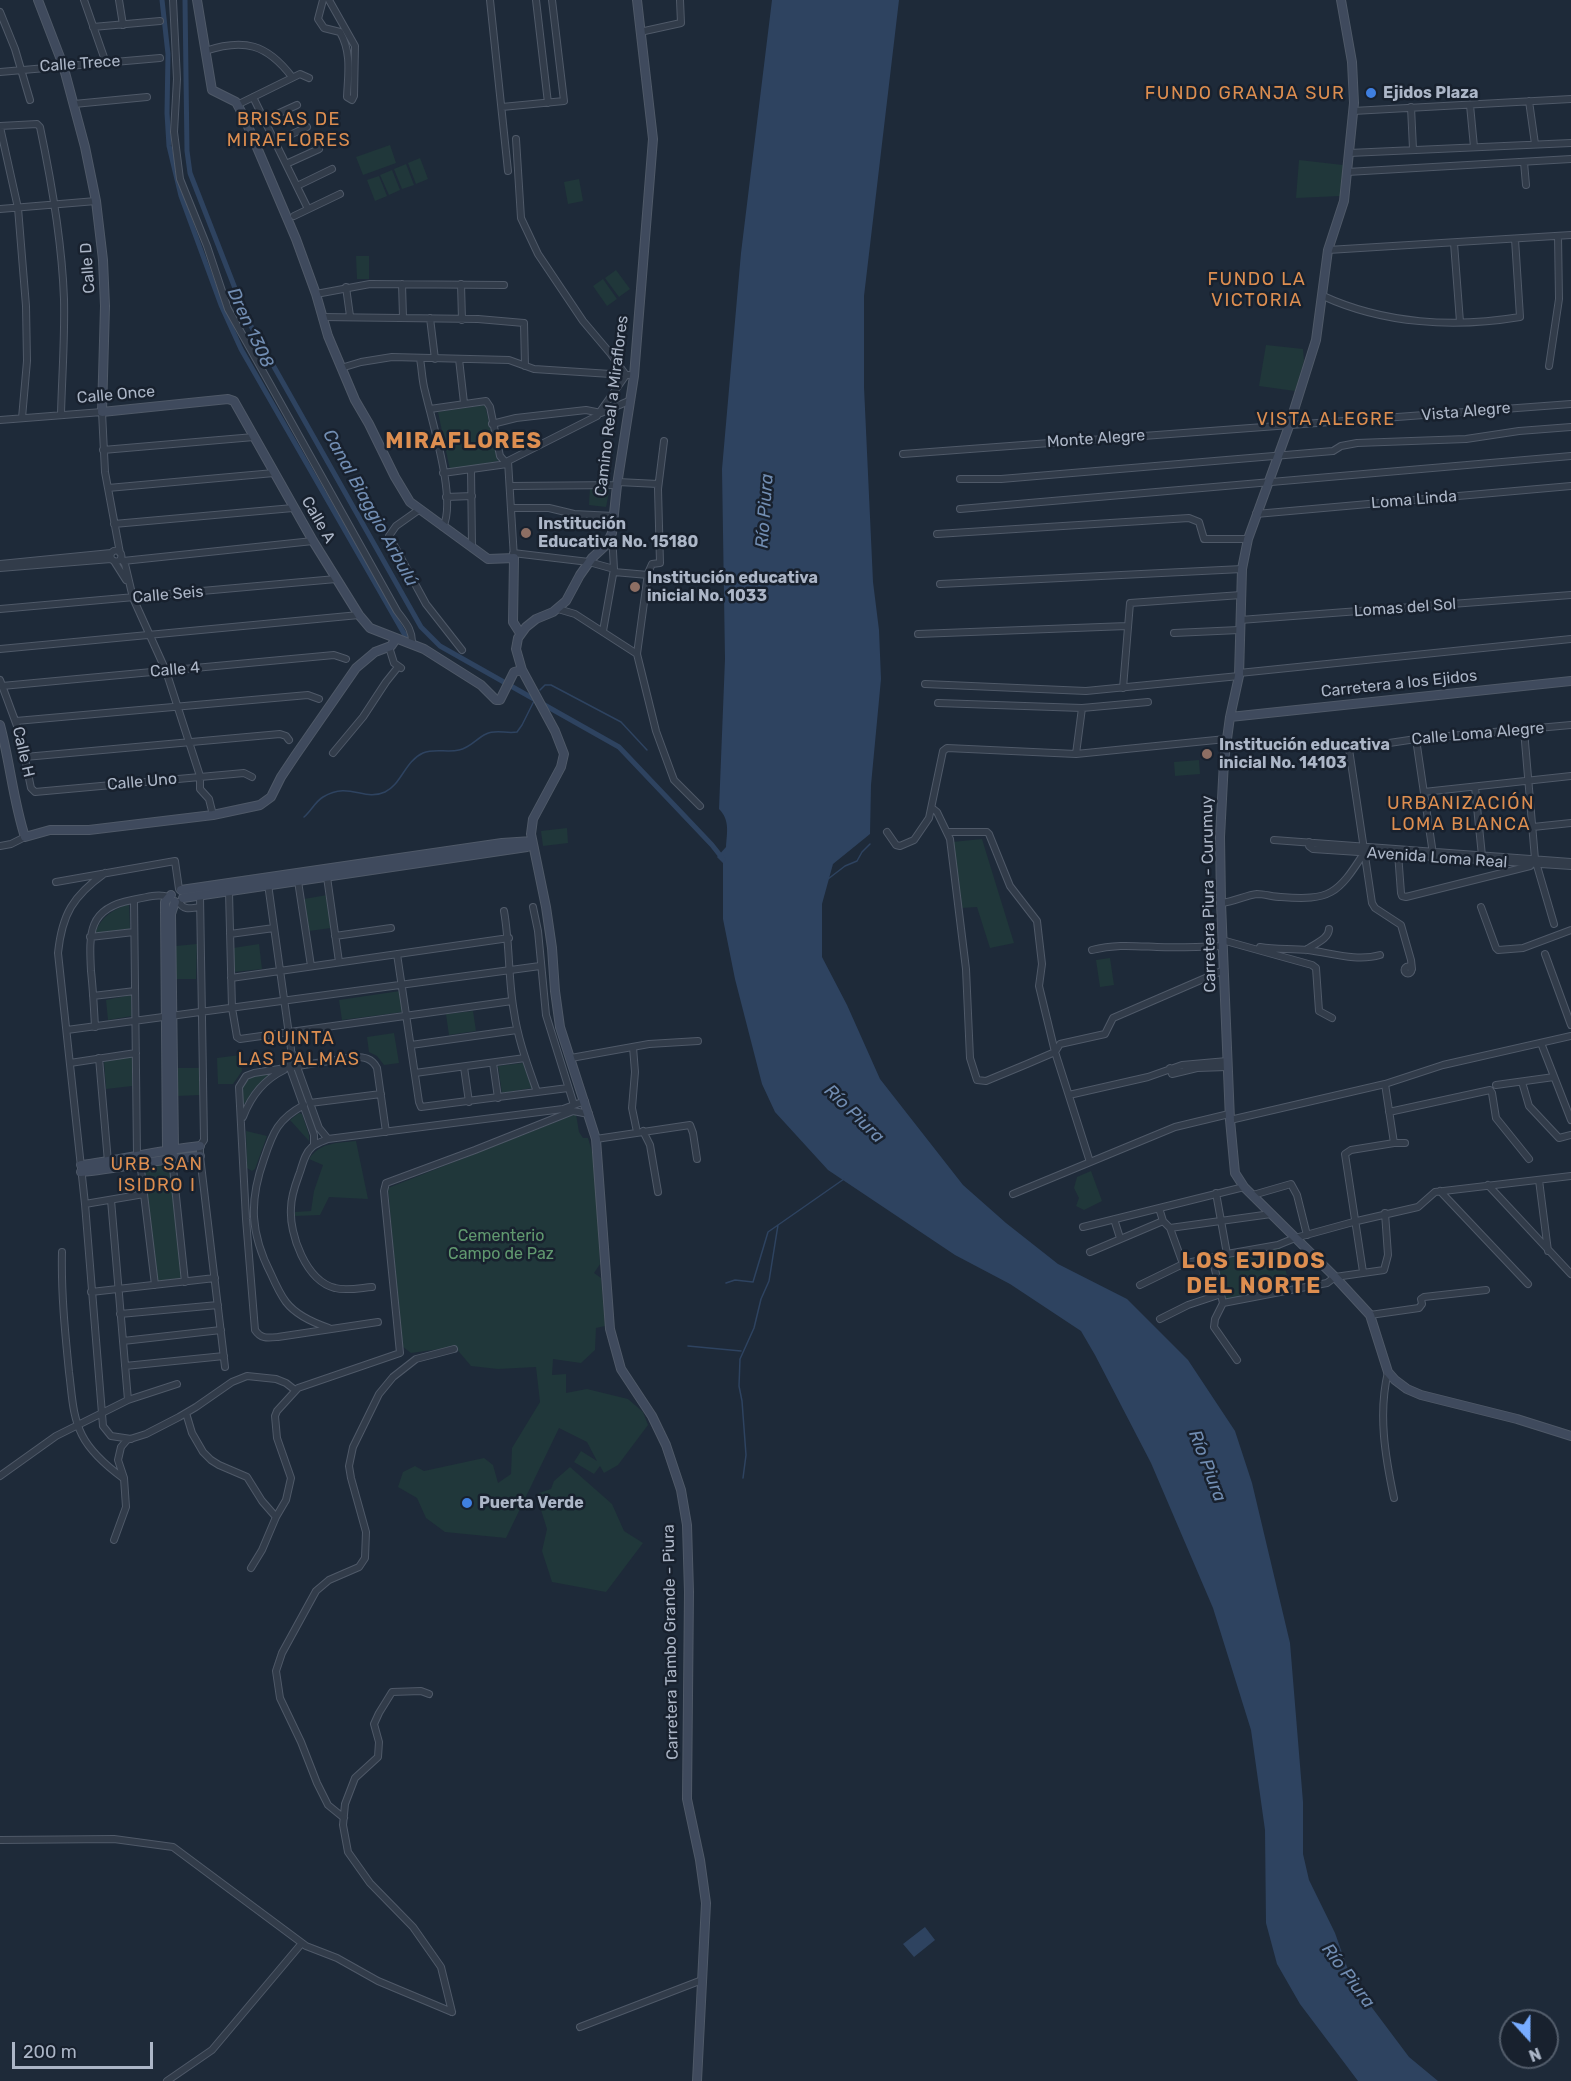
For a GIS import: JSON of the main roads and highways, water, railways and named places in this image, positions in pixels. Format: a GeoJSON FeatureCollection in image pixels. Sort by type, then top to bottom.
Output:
{"type":"FeatureCollection","features":[{"type":"Feature","properties":{"kind":"water","name":"Río Piura"},"geometry":{"type":"Polygon","coordinates":[[[772,0],[899,0],[864,296],[864,387],[873,582],[879,630],[881,679],[871,785],[870,834],[833,864],[822,904],[822,957],[847,1005],[880,1079],[963,1185],[1058,1264],[1127,1299],[1188,1360],[1235,1431],[1252,1483],[1290,1643],[1303,1802],[1303,1854],[1309,1880],[1335,1933],[1352,1981],[1409,2057],[1438,2081],[1358,2081],[1300,2004],[1277,1964],[1266,1923],[1265,1830],[1251,1730],[1213,1608],[1151,1463],[1081,1331],[1010,1284],[955,1255],[828,1170],[775,1112],[762,1084],[735,979],[723,919],[723,863],[717,857],[726,847],[727,831],[725,817],[719,809],[725,659],[722,469],[741,253],[772,0]]]}},
{"type":"Feature","properties":{"kind":"water"},"geometry":{"type":"Polygon","coordinates":[[[925,1927],[935,1940],[914,1957],[903,1944],[925,1927]]]}},
{"type":"Feature","properties":{"kind":"waterway","name":"Dren 1308"},"geometry":{"type":"LineString","coordinates":[[162,0],[168,54],[169,146],[181,196],[221,305],[241,349],[406,637]]}},
{"type":"Feature","properties":{"kind":"waterway","name":"Canal Biaggio Arbulú"},"geometry":{"type":"LineString","coordinates":[[185,0],[187,151],[190,173],[247,319],[421,627],[440,646],[619,747],[723,859]]}},
{"type":"Feature","properties":{"kind":"waterway"},"geometry":{"type":"LineString","coordinates":[[540,690],[545,685],[551,685],[621,722],[647,750]]}},
{"type":"Feature","properties":{"kind":"waterway"},"geometry":{"type":"LineString","coordinates":[[304,817],[320,799],[333,793],[349,791],[370,795],[385,792],[395,784],[412,761],[423,753],[463,749],[490,733],[517,732],[535,699]]}},
{"type":"Feature","properties":{"kind":"waterway"},"geometry":{"type":"LineString","coordinates":[[828,879],[845,866],[857,861],[870,844]]}},
{"type":"Feature","properties":{"kind":"waterway"},"geometry":{"type":"LineString","coordinates":[[726,1283],[735,1280],[753,1282],[768,1232],[844,1179]]}},
{"type":"Feature","properties":{"kind":"waterway"},"geometry":{"type":"LineString","coordinates":[[743,1478],[746,1455],[739,1386],[740,1359],[754,1328],[761,1299],[769,1281],[778,1225]]}},
{"type":"Feature","properties":{"kind":"waterway"},"geometry":{"type":"LineString","coordinates":[[688,1346],[741,1351]]}},
{"type":"Feature","properties":{"kind":"place","name":"Ejidos Plaza"},"geometry":{"type":"Point","coordinates":[1371,93]}},
{"type":"Feature","properties":{"kind":"place","name":"Institución Educativa No. 15180"},"geometry":{"type":"Point","coordinates":[526,533]}},
{"type":"Feature","properties":{"kind":"place","name":"Institución educativa inicial No. 1033"},"geometry":{"type":"Point","coordinates":[635,587]}},
{"type":"Feature","properties":{"kind":"place","name":"Institución educativa inicial No. 14103"},"geometry":{"type":"Point","coordinates":[1207,754]}},
{"type":"Feature","properties":{"kind":"place","name":"Puerta Verde"},"geometry":{"type":"Point","coordinates":[467,1503]}},
{"type":"Feature","properties":{"kind":"district","name":"FUNDO GRANJA SUR"},"geometry":{"type":"Point","coordinates":[1245,94]}},
{"type":"Feature","properties":{"kind":"district","name":"BRISAS DE MIRAFLORES"},"geometry":{"type":"Point","coordinates":[289,130]}},
{"type":"Feature","properties":{"kind":"district","name":"FUNDO LA VICTORIA"},"geometry":{"type":"Point","coordinates":[1257,290]}},
{"type":"Feature","properties":{"kind":"district","name":"VISTA ALEGRE"},"geometry":{"type":"Point","coordinates":[1326,420]}},
{"type":"Feature","properties":{"kind":"district","name":"MIRAFLORES"},"geometry":{"type":"Point","coordinates":[464,442]}},
{"type":"Feature","properties":{"kind":"district","name":"URBANIZACIÓN LOMA BLANCA"},"geometry":{"type":"Point","coordinates":[1461,814]}},
{"type":"Feature","properties":{"kind":"district","name":"QUINTA LAS PALMAS"},"geometry":{"type":"Point","coordinates":[299,1049]}},
{"type":"Feature","properties":{"kind":"district","name":"URB. SAN ISIDRO I"},"geometry":{"type":"Point","coordinates":[157,1175]}},
{"type":"Feature","properties":{"kind":"district","name":"LOS EJIDOS DEL NORTE"},"geometry":{"type":"Point","coordinates":[1254,1274]}},
{"type":"Feature","properties":{"kind":"park label","name":"Cementerio Campo de Paz"},"geometry":{"type":"Point","coordinates":[501,1245]}}]}
